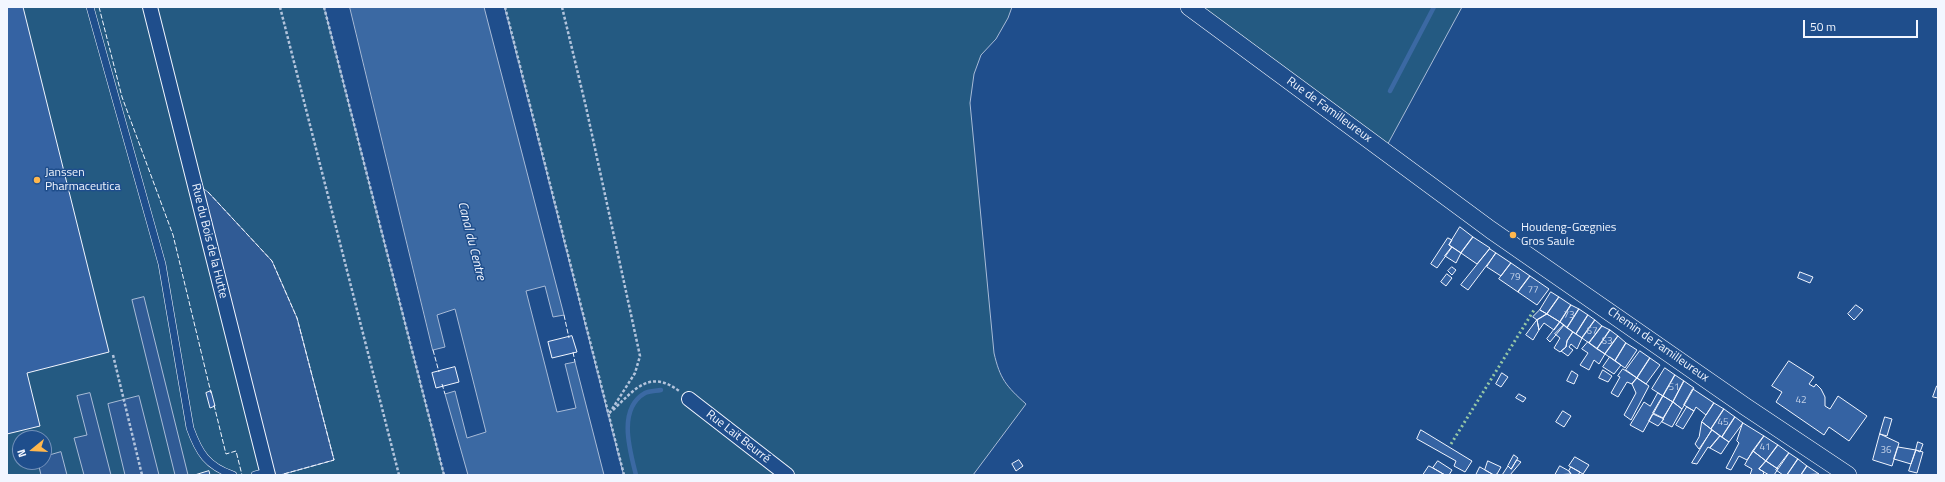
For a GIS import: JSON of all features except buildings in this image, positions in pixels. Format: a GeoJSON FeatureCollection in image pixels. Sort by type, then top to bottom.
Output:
{"type":"FeatureCollection","features":[{"type":"Feature","properties":{"kind":"street","name":"Rue du Bois de la Hutte"},"geometry":{"type":"LineString","coordinates":[[150,7],[263,474]]}},
{"type":"Feature","properties":{"kind":"street","name":"Rue de Familleureux"},"geometry":{"type":"LineString","coordinates":[[1189,7],[1469,213]]}},
{"type":"Feature","properties":{"kind":"street","name":"Chemin de Familleureux"},"geometry":{"type":"LineString","coordinates":[[1469,213],[1746,407],[1848,475]]}},
{"type":"Feature","properties":{"kind":"street","name":"Rue Lait Beurré"},"geometry":{"type":"LineString","coordinates":[[689,399],[787,475]]}},
{"type":"Feature","properties":{"kind":"lane"},"geometry":{"type":"LineString","coordinates":[[90,7],[162,264],[190,428],[197,448],[220,470],[233,475]]}},
{"type":"Feature","properties":{"kind":"path"},"geometry":{"type":"LineString","coordinates":[[280,7],[399,475]]}},
{"type":"Feature","properties":{"kind":"path"},"geometry":{"type":"LineString","coordinates":[[324,7],[444,475]]}},
{"type":"Feature","properties":{"kind":"path"},"geometry":{"type":"LineString","coordinates":[[504,7],[624,475]]}},
{"type":"Feature","properties":{"kind":"path"},"geometry":{"type":"LineString","coordinates":[[562,7],[586,106],[640,356],[635,373],[608,414]]}},
{"type":"Feature","properties":{"kind":"path"},"geometry":{"type":"LineString","coordinates":[[113,355],[142,475]]}},
{"type":"Feature","properties":{"kind":"path"},"geometry":{"type":"LineString","coordinates":[[608,414],[642,384],[656,380],[669,383],[689,399]]}},
{"type":"Feature","properties":{"kind":"shaded area"},"geometry":{"type":"Polygon","coordinates":[[[7,7],[324,7],[444,475],[280,475],[334,460],[297,318],[268,475],[7,475],[7,7]]]}},
{"type":"Feature","properties":{"kind":"shaded area"},"geometry":{"type":"Polygon","coordinates":[[[505,7],[1012,7],[1008,18],[996,39],[981,55],[974,74],[970,103],[994,353],[1001,376],[1013,392],[1026,404],[973,475],[624,475],[505,7]]]}},
{"type":"Feature","properties":{"kind":"shaded area"},"geometry":{"type":"Polygon","coordinates":[[[1189,7],[1462,7],[1384,151],[1189,7]]]}},
{"type":"Feature","properties":{"kind":"shaded area"},"geometry":{"type":"Polygon","coordinates":[[[194,182],[208,192],[272,261],[297,318],[334,460],[280,475],[268,475],[194,182]]]}},
{"type":"Feature","properties":{"kind":"shaded area"},"geometry":{"type":"Polygon","coordinates":[[[144,297],[188,475],[175,475],[132,300],[144,297]]]}},
{"type":"Feature","properties":{"kind":"shaded area"},"geometry":{"type":"Polygon","coordinates":[[[90,393],[111,475],[84,475],[74,438],[87,435],[77,396],[90,393]]]}},
{"type":"Feature","properties":{"kind":"shaded area"},"geometry":{"type":"Polygon","coordinates":[[[139,396],[159,475],[125,475],[108,404],[139,396]]]}},
{"type":"Feature","properties":{"kind":"shaded area"},"geometry":{"type":"Polygon","coordinates":[[[61,452],[67,475],[41,475],[40,470],[52,470],[52,455],[61,452]]]}},
{"type":"Feature","properties":{"kind":"water","name":"Canal du Centre"},"geometry":{"type":"Polygon","coordinates":[[[350,7],[484,7],[564,315],[553,317],[545,286],[526,291],[557,412],[576,408],[565,364],[575,362],[604,475],[468,475],[445,394],[455,391],[467,438],[486,432],[455,309],[437,315],[445,347],[433,350],[350,7]]]}},
{"type":"Feature","properties":{"kind":"waterway"},"geometry":{"type":"LineString","coordinates":[[1390,91],[1434,7]]}},
{"type":"Feature","properties":{"kind":"waterway"},"geometry":{"type":"LineString","coordinates":[[636,475],[628,431],[628,420],[631,409],[636,400],[645,393],[661,390]]}},
{"type":"Feature","properties":{"kind":"hedge"},"geometry":{"type":"LineString","coordinates":[[1451,444],[1534,310]]}},
{"type":"Feature","properties":{"kind":"fence"},"geometry":{"type":"LineString","coordinates":[[99,7],[122,97],[173,235],[211,393]]}},
{"type":"Feature","properties":{"kind":"fence"},"geometry":{"type":"LineString","coordinates":[[208,192],[272,261],[297,318],[334,460],[280,475]]}},
{"type":"Feature","properties":{"kind":"fence"},"geometry":{"type":"LineString","coordinates":[[564,315],[569,338]]}},
{"type":"Feature","properties":{"kind":"fence"},"geometry":{"type":"LineString","coordinates":[[433,350],[439,372]]}},
{"type":"Feature","properties":{"kind":"fence"},"geometry":{"type":"LineString","coordinates":[[573,352],[575,362]]}},
{"type":"Feature","properties":{"kind":"fence"},"geometry":{"type":"LineString","coordinates":[[442,384],[445,394]]}},
{"type":"Feature","properties":{"kind":"fence"},"geometry":{"type":"LineString","coordinates":[[214,405],[226,454],[236,451],[242,475]]}},
{"type":"Feature","properties":{"kind":"place","name":"Janssen Pharmaceutica"},"geometry":{"type":"Point","coordinates":[37,180]}},
{"type":"Feature","properties":{"kind":"place","name":"Houdeng-Gœgnies Gros Saule"},"geometry":{"type":"Point","coordinates":[1513,235]}}]}
